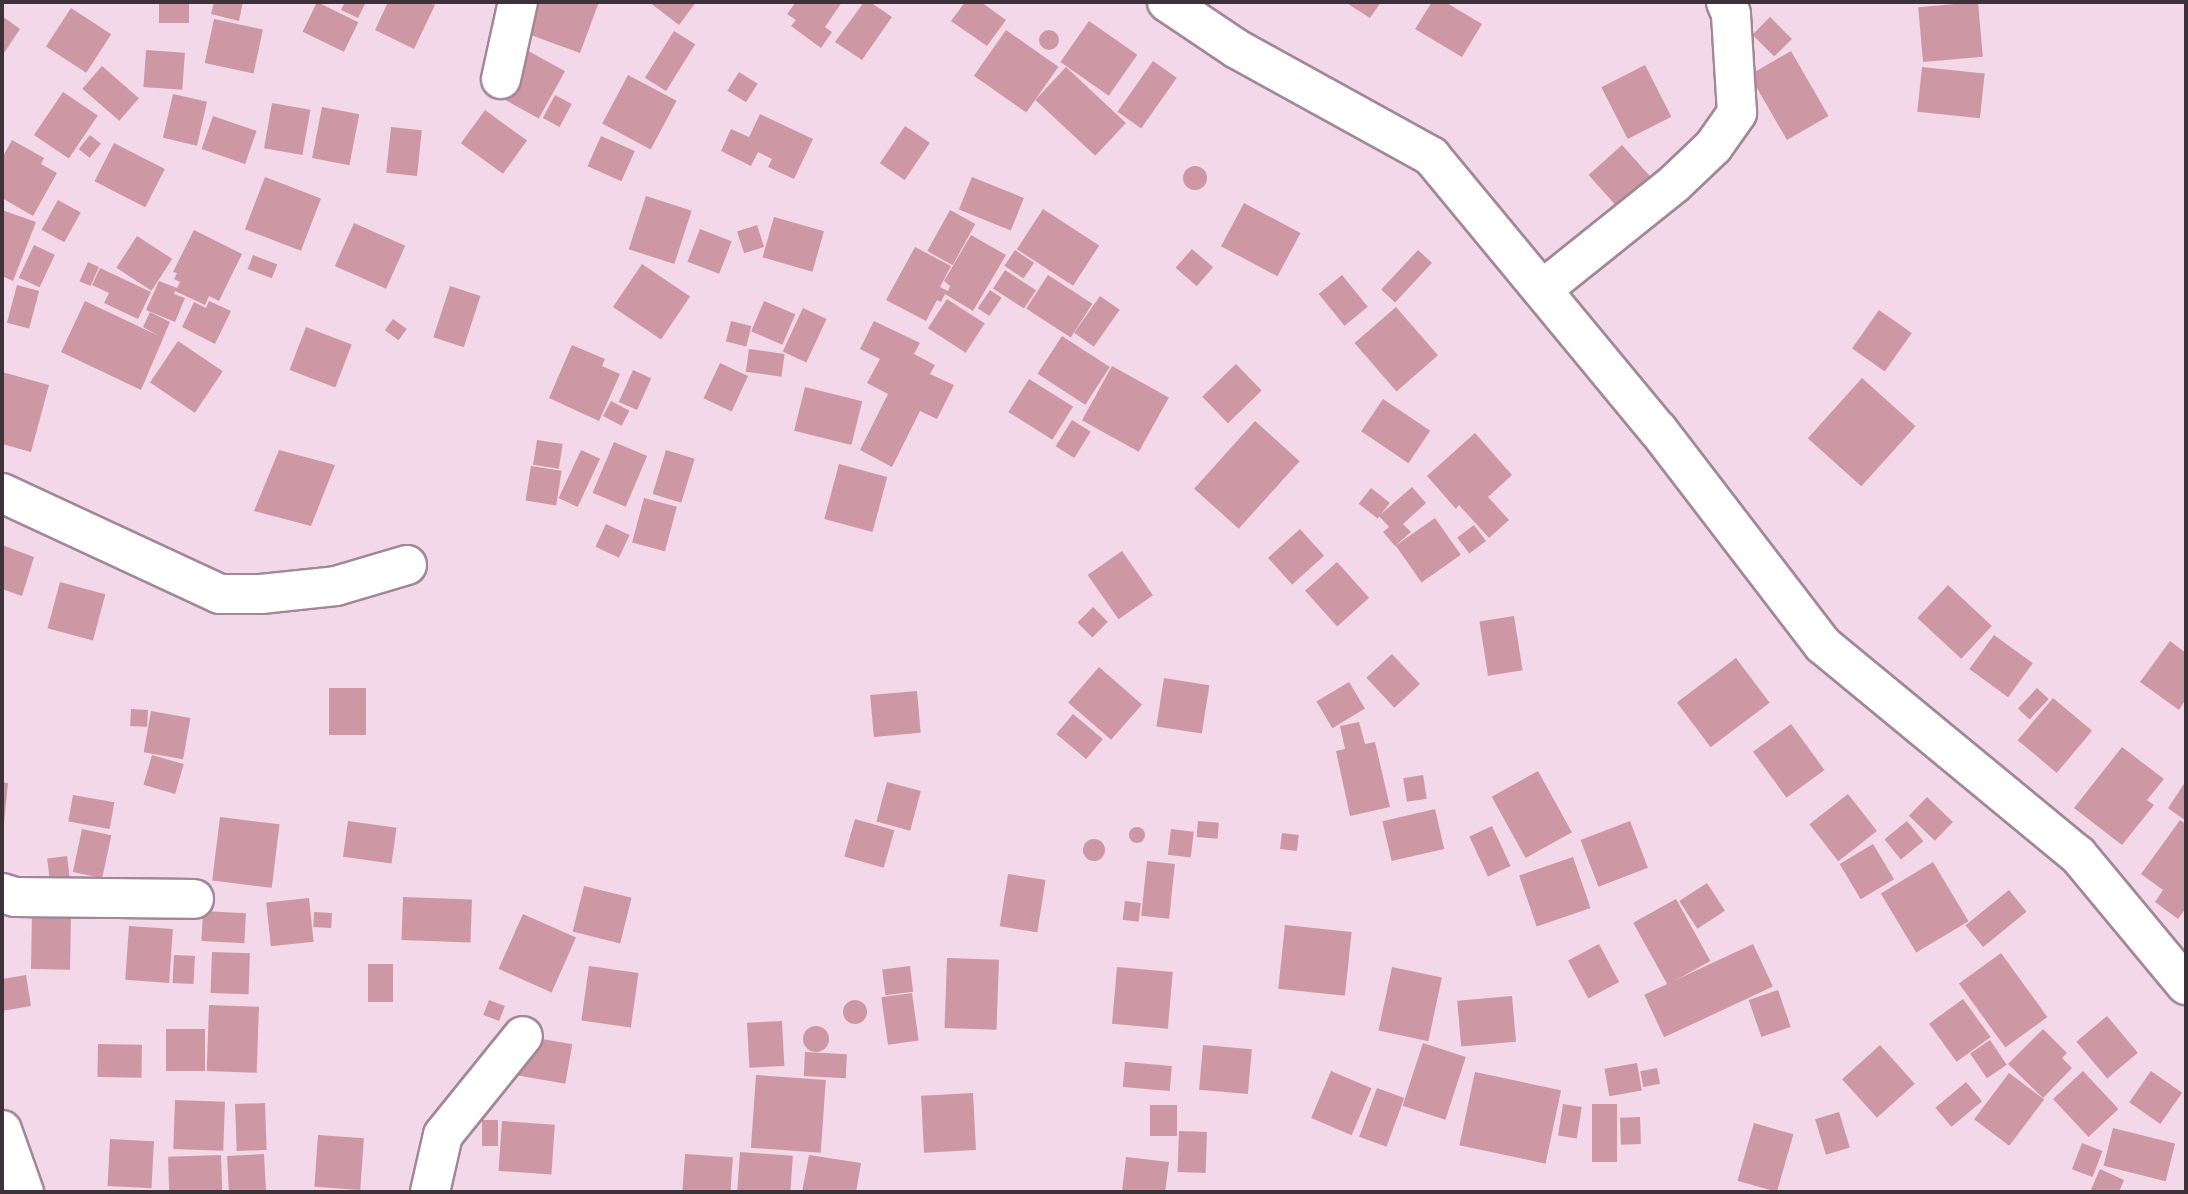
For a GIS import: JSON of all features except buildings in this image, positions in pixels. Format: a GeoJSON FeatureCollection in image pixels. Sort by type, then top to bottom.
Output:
{"type":"FeatureCollection","features":[{"type":"Feature","properties":{"kind":"street"},"geometry":{"type":"LineString","coordinates":[[501,79],[518,2]]}},
{"type":"Feature","properties":{"kind":"street"},"geometry":{"type":"LineString","coordinates":[[1167,2],[1237,49],[1431,156],[1658,430],[1823,645],[2078,855],[2186,985]]}},
{"type":"Feature","properties":{"kind":"street"},"geometry":{"type":"LineString","coordinates":[[1543,289],[1674,184],[1713,147],[1737,113],[1731,14],[1726,2]]}},
{"type":"Feature","properties":{"kind":"street"},"geometry":{"type":"LineString","coordinates":[[2,493],[220,594],[261,594],[336,586],[407,565]]}},
{"type":"Feature","properties":{"kind":"street"},"geometry":{"type":"LineString","coordinates":[[2,893],[15,897],[194,899]]}},
{"type":"Feature","properties":{"kind":"street"},"geometry":{"type":"LineString","coordinates":[[430,1192],[443,1135],[523,1036]]}},
{"type":"Feature","properties":{"kind":"street"},"geometry":{"type":"LineString","coordinates":[[2,1130],[24,1192]]}}]}
